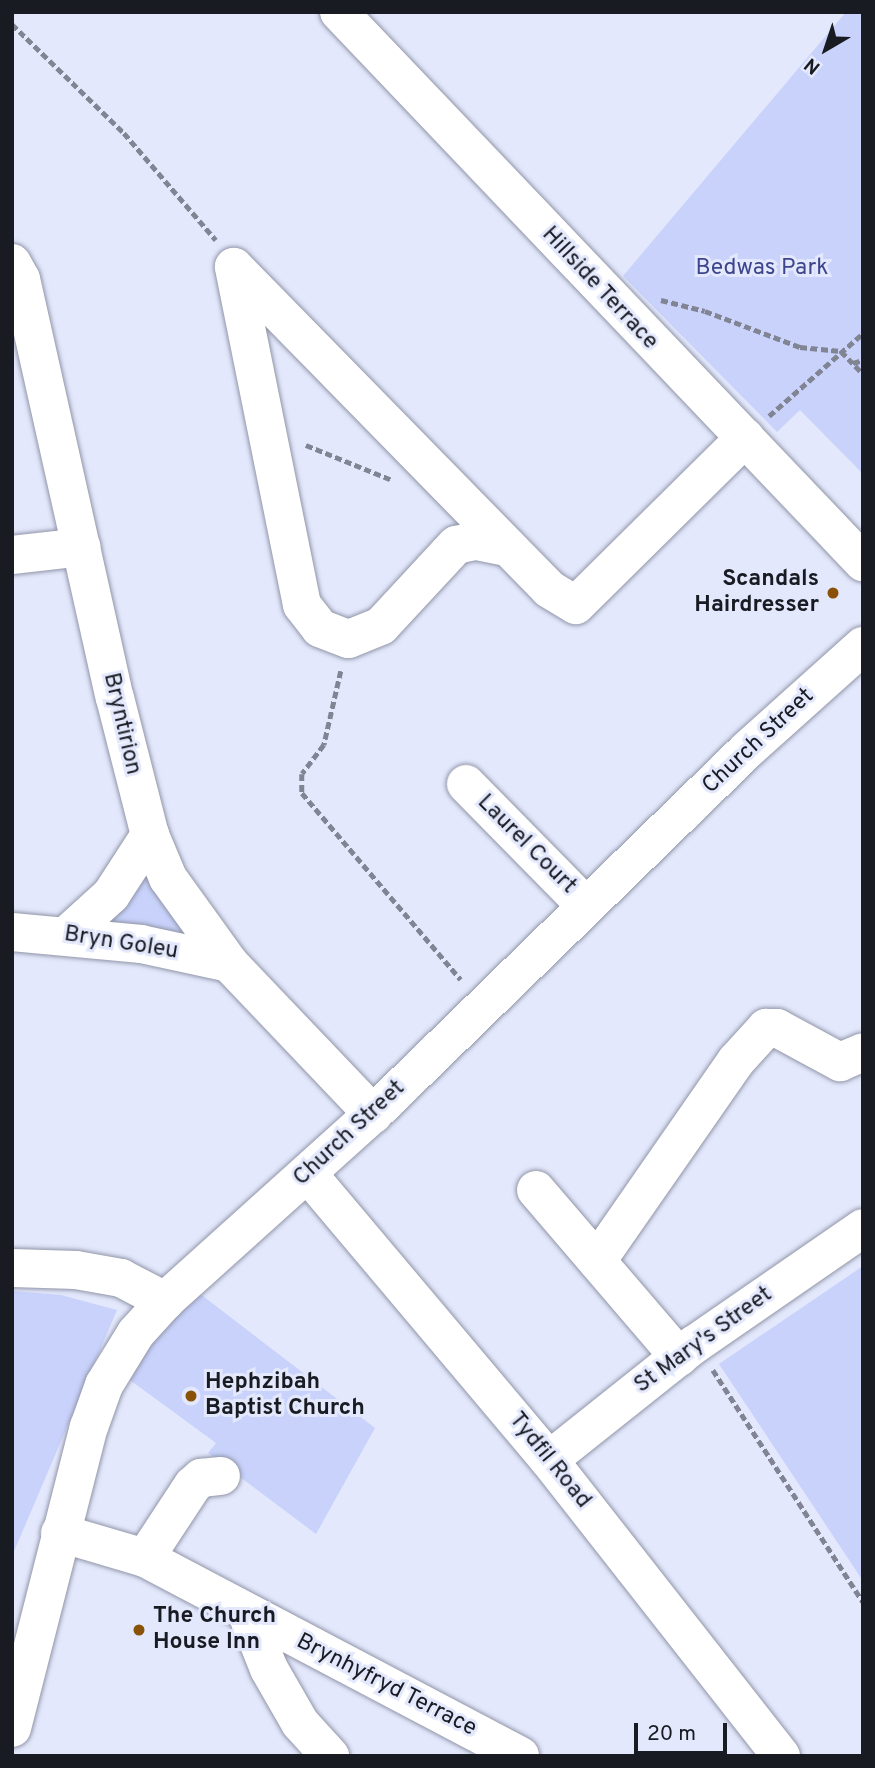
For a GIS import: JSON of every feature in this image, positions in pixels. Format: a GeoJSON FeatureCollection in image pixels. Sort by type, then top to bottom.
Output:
{"type":"FeatureCollection","features":[{"type":"Feature","properties":{"kind":"street","name":"Hillside Terrace"},"geometry":{"type":"LineString","coordinates":[[339,12],[610,300],[863,562]]}},
{"type":"Feature","properties":{"kind":"street","name":"Bryntirion"},"geometry":{"type":"LineString","coordinates":[[12,263],[21,279],[150,835],[168,878],[229,963],[373,1114]]}},
{"type":"Feature","properties":{"kind":"street"},"geometry":{"type":"LineString","coordinates":[[234,267],[303,605],[320,628],[348,639],[381,626],[456,545],[475,541],[507,547]]}},
{"type":"Feature","properties":{"kind":"street"},"geometry":{"type":"LineString","coordinates":[[234,267],[549,589],[576,605],[745,438]]}},
{"type":"Feature","properties":{"kind":"street"},"geometry":{"type":"LineString","coordinates":[[12,555],[82,547]]}},
{"type":"Feature","properties":{"kind":"street","name":"Church Street"},"geometry":{"type":"LineString","coordinates":[[12,1728],[60,1532],[104,1385],[136,1333],[164,1301],[373,1114],[586,906],[863,646]]}},
{"type":"Feature","properties":{"kind":"street","name":"Laurel Court"},"geometry":{"type":"LineString","coordinates":[[466,784],[586,906]]}},
{"type":"Feature","properties":{"kind":"street"},"geometry":{"type":"LineString","coordinates":[[68,934],[111,894],[150,835]]}},
{"type":"Feature","properties":{"kind":"street","name":"Bryn Goleu"},"geometry":{"type":"LineString","coordinates":[[12,932],[68,934],[229,963]]}},
{"type":"Feature","properties":{"kind":"street"},"geometry":{"type":"LineString","coordinates":[[597,1261],[736,1061],[766,1028],[777,1028],[840,1062],[863,1052]]}},
{"type":"Feature","properties":{"kind":"street","name":"Tydfil Road"},"geometry":{"type":"LineString","coordinates":[[308,1174],[549,1460],[781,1756]]}},
{"type":"Feature","properties":{"kind":"street"},"geometry":{"type":"LineString","coordinates":[[536,1190],[597,1261],[687,1350]]}},
{"type":"Feature","properties":{"kind":"street","name":"St Mary's Street"},"geometry":{"type":"LineString","coordinates":[[549,1460],[687,1350],[863,1228]]}},
{"type":"Feature","properties":{"kind":"street"},"geometry":{"type":"LineString","coordinates":[[12,1268],[76,1270],[121,1279],[164,1301]]}},
{"type":"Feature","properties":{"kind":"street"},"geometry":{"type":"LineString","coordinates":[[145,1559],[193,1485],[201,1478],[221,1476]]}},
{"type":"Feature","properties":{"kind":"street","name":"Brynhyfryd Terrace"},"geometry":{"type":"LineString","coordinates":[[60,1532],[145,1559],[520,1756]]}},
{"type":"Feature","properties":{"kind":"street"},"geometry":{"type":"LineString","coordinates":[[247,1614],[269,1669],[300,1723],[330,1756]]}},
{"type":"Feature","properties":{"kind":"path"},"geometry":{"type":"LineString","coordinates":[[12,24],[124,133],[205,223],[234,267]]}},
{"type":"Feature","properties":{"kind":"path"},"geometry":{"type":"LineString","coordinates":[[610,300],[673,300],[800,347],[841,351],[863,374]]}},
{"type":"Feature","properties":{"kind":"path"},"geometry":{"type":"LineString","coordinates":[[745,438],[863,333]]}},
{"type":"Feature","properties":{"kind":"path"},"geometry":{"type":"LineString","coordinates":[[853,363],[863,359]]}},
{"type":"Feature","properties":{"kind":"path"},"geometry":{"type":"LineString","coordinates":[[268,433],[336,455],[403,486]]}},
{"type":"Feature","properties":{"kind":"path"},"geometry":{"type":"LineString","coordinates":[[348,639],[324,745],[302,774],[302,793],[485,1007]]}},
{"type":"Feature","properties":{"kind":"path"},"geometry":{"type":"LineString","coordinates":[[687,1350],[753,1427],[863,1602]]}},
{"type":"Feature","properties":{"kind":"green space","name":"Bedwas Park"},"geometry":{"type":"Polygon","coordinates":[[[846,12],[863,12],[863,474],[800,410],[777,432],[623,276],[846,12]]]}},
{"type":"Feature","properties":{"kind":"green space"},"geometry":{"type":"Polygon","coordinates":[[[150,835],[229,963],[68,934],[150,835]]]}},
{"type":"Feature","properties":{"kind":"green space"},"geometry":{"type":"Polygon","coordinates":[[[863,1266],[863,1581],[719,1364],[863,1266]]]}},
{"type":"Feature","properties":{"kind":"green space"},"geometry":{"type":"Polygon","coordinates":[[[12,1291],[61,1295],[117,1310],[12,1556],[12,1291]]]}},
{"type":"Feature","properties":{"kind":"green space"},"geometry":{"type":"Polygon","coordinates":[[[199,1293],[375,1428],[316,1534],[208,1453],[216,1443],[123,1375],[199,1293]]]}},
{"type":"Feature","properties":{"kind":"place","name":"Scandals Hairdresser"},"geometry":{"type":"Point","coordinates":[833,593]}},
{"type":"Feature","properties":{"kind":"place","name":"Hephzibah Baptist Church"},"geometry":{"type":"Point","coordinates":[191,1396]}},
{"type":"Feature","properties":{"kind":"place","name":"The Church House Inn"},"geometry":{"type":"Point","coordinates":[139,1630]}}]}
